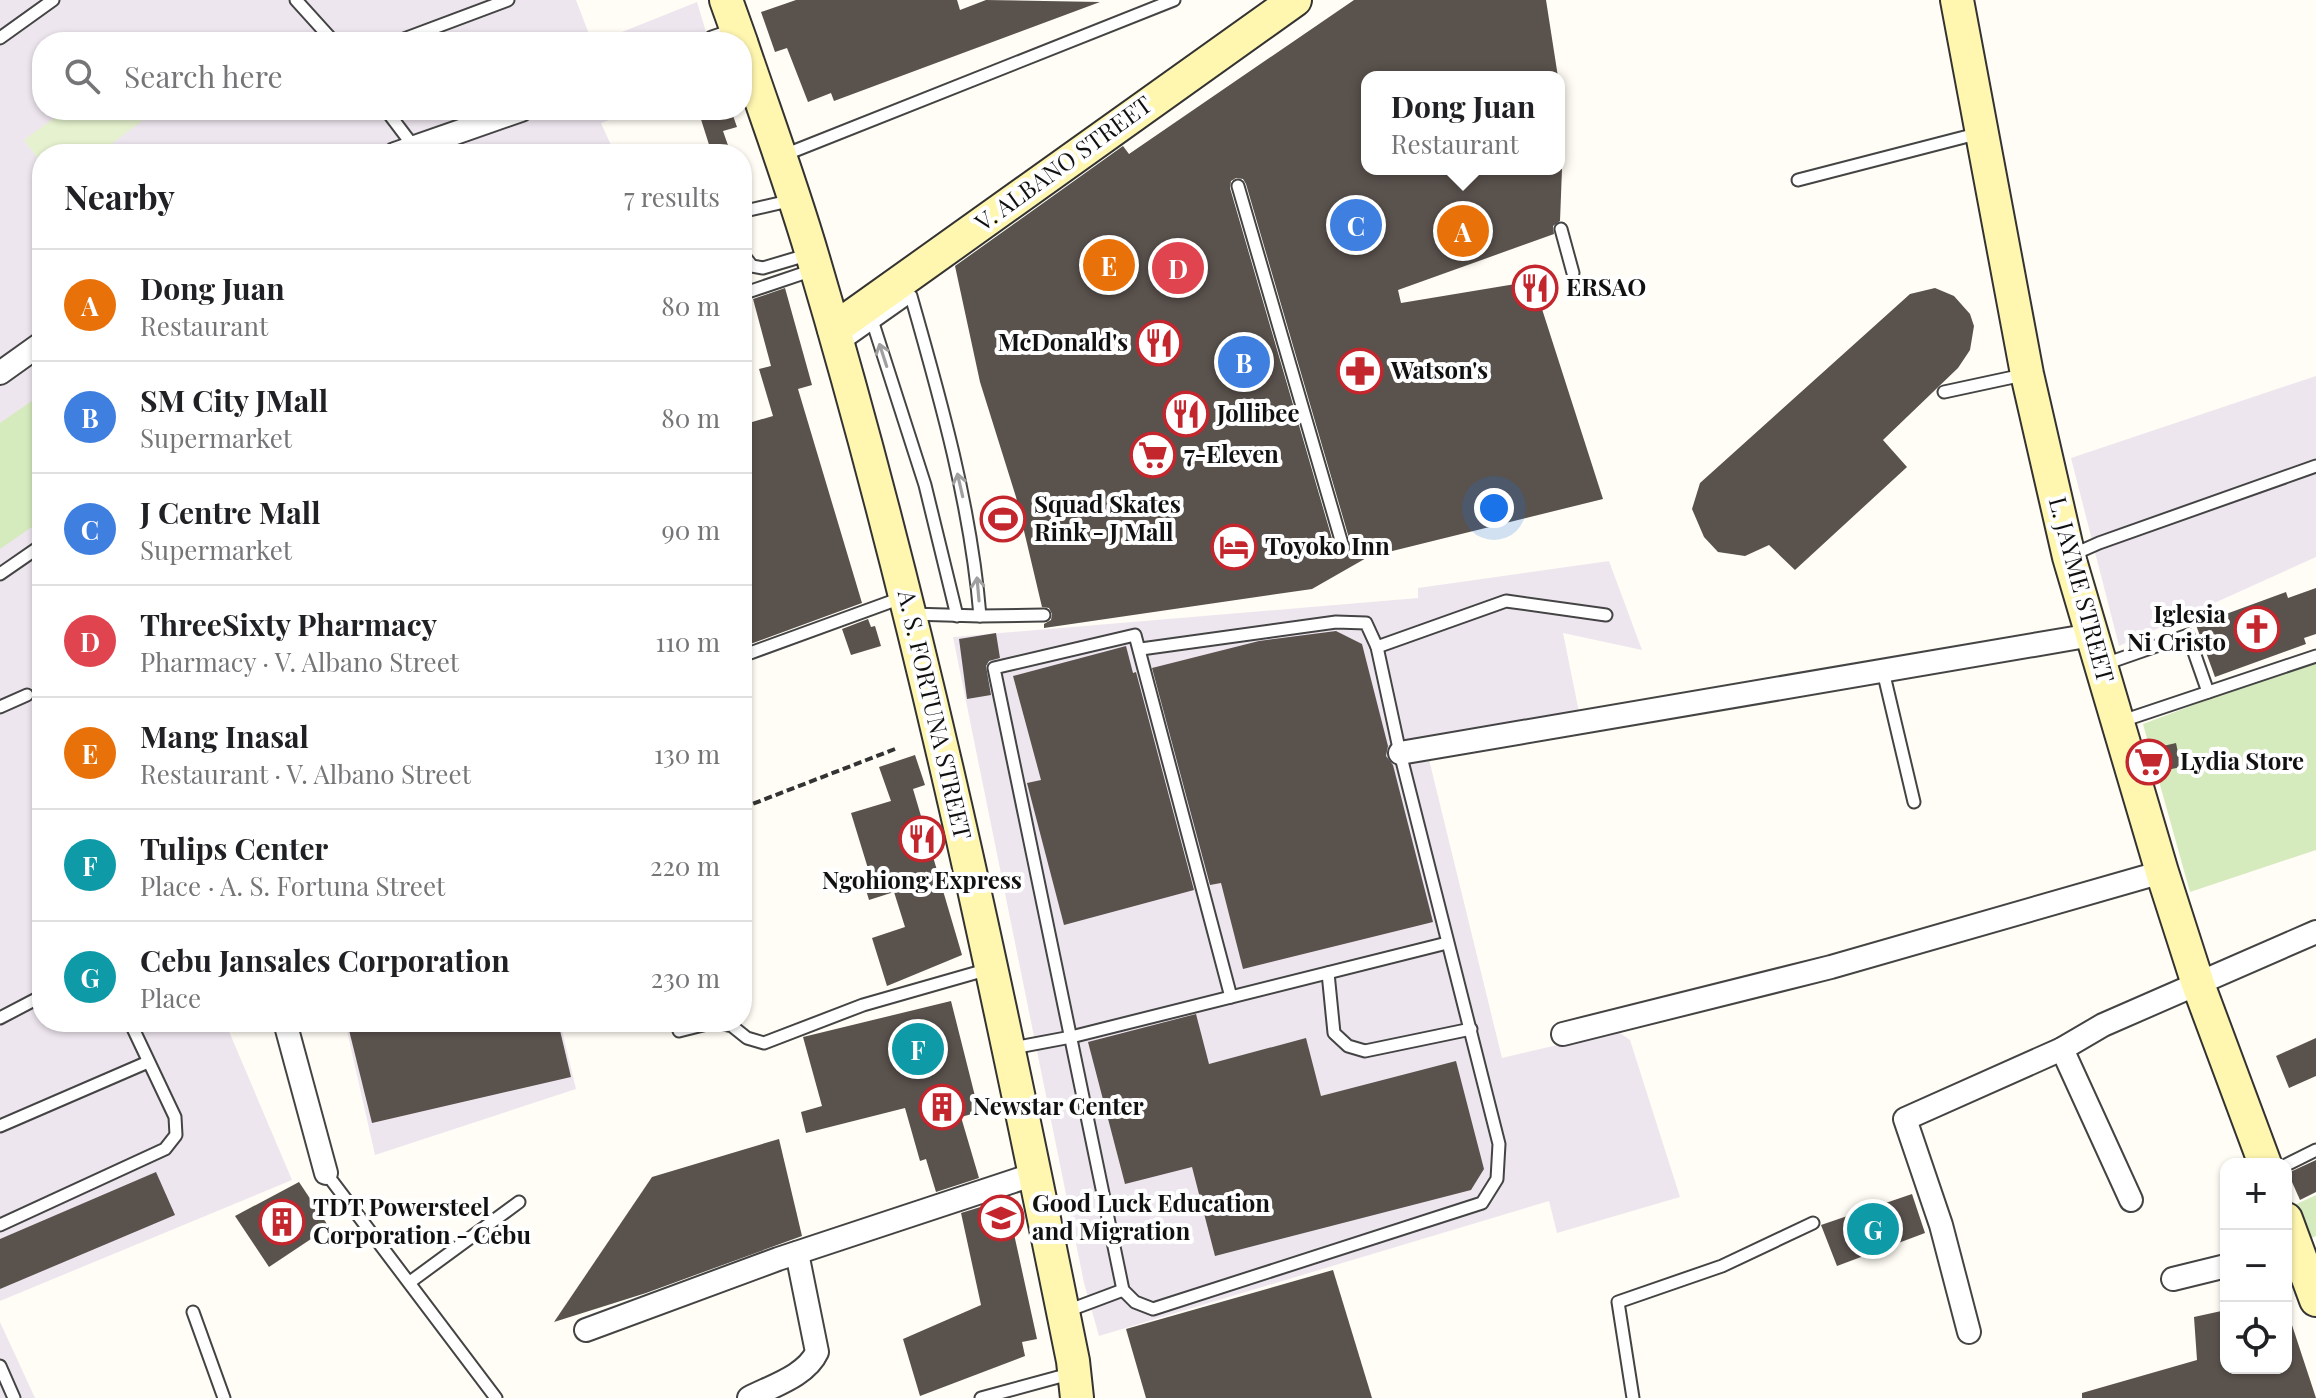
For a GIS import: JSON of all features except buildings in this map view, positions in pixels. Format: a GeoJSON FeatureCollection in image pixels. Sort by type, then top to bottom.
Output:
{"type":"FeatureCollection","features":[{"type":"Feature","properties":{"kind":"street","name":"V. ALBANO STREET"},"geometry":{"type":"LineString","coordinates":[[836,338],[1295,0]]}},
{"type":"Feature","properties":{"kind":"street","name":"L. JAYME STREET"},"geometry":{"type":"LineString","coordinates":[[1957,0],[2027,374],[2069,557],[2198,984],[2263,1158]]}},
{"type":"Feature","properties":{"kind":"street","name":"A. S. FORTUNA STREET"},"geometry":{"type":"LineString","coordinates":[[729,1],[733,32]]}},
{"type":"Feature","properties":{"kind":"street","name":"A. S. FORTUNA STREET"},"geometry":{"type":"LineString","coordinates":[[752,87],[814,261],[908,605],[993,968],[1075,1385]]}},
{"type":"Feature","properties":{"kind":"street"},"geometry":{"type":"LineString","coordinates":[[424,144],[492,120]]}},
{"type":"Feature","properties":{"kind":"street"},"geometry":{"type":"LineString","coordinates":[[0,373],[32,350]]}},
{"type":"Feature","properties":{"kind":"street"},"geometry":{"type":"LineString","coordinates":[[1400,753],[1883,671],[2097,650]]}},
{"type":"Feature","properties":{"kind":"street"},"geometry":{"type":"LineString","coordinates":[[1563,1034],[1831,967],[2162,872]]}},
{"type":"Feature","properties":{"kind":"street"},"geometry":{"type":"LineString","coordinates":[[1969,1332],[1941,1225],[1905,1119],[2062,1049],[2103,1025],[2316,932]]}},
{"type":"Feature","properties":{"kind":"street"},"geometry":{"type":"LineString","coordinates":[[288,1032],[326,1173]]}},
{"type":"Feature","properties":{"kind":"street"},"geometry":{"type":"LineString","coordinates":[[2062,1049],[2131,1200]]}},
{"type":"Feature","properties":{"kind":"street"},"geometry":{"type":"LineString","coordinates":[[586,1330],[797,1253],[1035,1174]]}},
{"type":"Feature","properties":{"kind":"street"},"geometry":{"type":"LineString","coordinates":[[2292,1243],[2316,1300]]}},
{"type":"Feature","properties":{"kind":"street"},"geometry":{"type":"LineString","coordinates":[[749,1398],[801,1371],[812,1363],[817,1352],[797,1253]]}},
{"type":"Feature","properties":{"kind":"street"},"geometry":{"type":"LineString","coordinates":[[2173,1279],[2220,1267]]}},
{"type":"Feature","properties":{"kind":"lane"},"geometry":{"type":"LineString","coordinates":[[0,38],[53,0]]}},
{"type":"Feature","properties":{"kind":"lane"},"geometry":{"type":"LineString","coordinates":[[296,0],[325,32]]}},
{"type":"Feature","properties":{"kind":"lane"},"geometry":{"type":"LineString","coordinates":[[423,32],[508,0]]}},
{"type":"Feature","properties":{"kind":"lane"},"geometry":{"type":"LineString","coordinates":[[779,156],[1174,0]]}},
{"type":"Feature","properties":{"kind":"lane"},"geometry":{"type":"LineString","coordinates":[[390,120],[401,144]]}},
{"type":"Feature","properties":{"kind":"lane"},"geometry":{"type":"LineString","coordinates":[[1798,180],[1980,133]]}},
{"type":"Feature","properties":{"kind":"lane"},"geometry":{"type":"LineString","coordinates":[[1238,186],[1343,547]]}},
{"type":"Feature","properties":{"kind":"lane"},"geometry":{"type":"LineString","coordinates":[[752,209],[794,200]]}},
{"type":"Feature","properties":{"kind":"lane"},"geometry":{"type":"LineString","coordinates":[[1561,229],[1573,273]]}},
{"type":"Feature","properties":{"kind":"lane"},"geometry":{"type":"LineString","coordinates":[[752,266],[763,268],[814,261]]}},
{"type":"Feature","properties":{"kind":"lane"},"geometry":{"type":"LineString","coordinates":[[752,289],[814,261]]}},
{"type":"Feature","properties":{"kind":"lane"},"geometry":{"type":"LineString","coordinates":[[957,616],[925,485],[870,314],[911,296],[968,521],[980,616]]}},
{"type":"Feature","properties":{"kind":"lane"},"geometry":{"type":"LineString","coordinates":[[1944,392],[2027,374]]}},
{"type":"Feature","properties":{"kind":"lane"},"geometry":{"type":"LineString","coordinates":[[2069,557],[2099,543],[2316,466]]}},
{"type":"Feature","properties":{"kind":"lane"},"geometry":{"type":"LineString","coordinates":[[0,574],[32,552]]}},
{"type":"Feature","properties":{"kind":"lane"},"geometry":{"type":"LineString","coordinates":[[1377,647],[1506,601],[1606,615]]}},
{"type":"Feature","properties":{"kind":"lane"},"geometry":{"type":"LineString","coordinates":[[752,653],[908,605],[957,616],[1044,615]]}},
{"type":"Feature","properties":{"kind":"lane"},"geometry":{"type":"LineString","coordinates":[[1141,649],[1336,622],[1366,623],[1377,647],[1400,753],[1499,1144],[1497,1179],[1482,1203],[1153,1309],[1135,1302],[1123,1290],[994,668],[1135,635],[1231,997]]}},
{"type":"Feature","properties":{"kind":"lane"},"geometry":{"type":"LineString","coordinates":[[2097,650],[2188,635],[2208,692]]}},
{"type":"Feature","properties":{"kind":"lane"},"geometry":{"type":"LineString","coordinates":[[2118,723],[2316,656]]}},
{"type":"Feature","properties":{"kind":"lane"},"geometry":{"type":"LineString","coordinates":[[1883,671],[1914,802]]}},
{"type":"Feature","properties":{"kind":"lane"},"geometry":{"type":"LineString","coordinates":[[0,707],[27,695]]}},
{"type":"Feature","properties":{"kind":"lane"},"geometry":{"type":"LineString","coordinates":[[1009,1049],[1071,1037],[1447,943]]}},
{"type":"Feature","properties":{"kind":"lane"},"geometry":{"type":"LineString","coordinates":[[740,1032],[747,1038],[764,1043],[863,1005],[993,968]]}},
{"type":"Feature","properties":{"kind":"lane"},"geometry":{"type":"LineString","coordinates":[[1328,973],[1334,1033],[1348,1046],[1365,1051],[1471,1029]]}},
{"type":"Feature","properties":{"kind":"lane"},"geometry":{"type":"LineString","coordinates":[[0,1018],[32,1001]]}},
{"type":"Feature","properties":{"kind":"lane"},"geometry":{"type":"LineString","coordinates":[[0,1225],[165,1149],[176,1135],[175,1117],[134,1032]]}},
{"type":"Feature","properties":{"kind":"lane"},"geometry":{"type":"LineString","coordinates":[[0,1126],[148,1062]]}},
{"type":"Feature","properties":{"kind":"lane"},"geometry":{"type":"LineString","coordinates":[[2292,1162],[2316,1150]]}},
{"type":"Feature","properties":{"kind":"lane"},"geometry":{"type":"LineString","coordinates":[[326,1173],[496,1398]]}},
{"type":"Feature","properties":{"kind":"lane"},"geometry":{"type":"LineString","coordinates":[[410,1282],[519,1202]]}},
{"type":"Feature","properties":{"kind":"lane"},"geometry":{"type":"LineString","coordinates":[[1633,1398],[1618,1302],[1722,1266],[1813,1223]]}},
{"type":"Feature","properties":{"kind":"lane"},"geometry":{"type":"LineString","coordinates":[[1063,1312],[1123,1290]]}},
{"type":"Feature","properties":{"kind":"lane"},"geometry":{"type":"LineString","coordinates":[[193,1312],[224,1398]]}},
{"type":"Feature","properties":{"kind":"lane"},"geometry":{"type":"LineString","coordinates":[[0,1366],[14,1398]]}},
{"type":"Feature","properties":{"kind":"lane"},"geometry":{"type":"LineString","coordinates":[[981,1398],[1075,1385]]}},
{"type":"Feature","properties":{"kind":"path"},"geometry":{"type":"LineString","coordinates":[[752,804],[895,749]]}},
{"type":"Feature","properties":{"kind":"shaded area"},"geometry":{"type":"Polygon","coordinates":[[[0,0],[576,0],[588,32],[32,32],[32,120],[609,120],[601,123],[610,144],[32,144],[32,1032],[229,1032],[292,1180],[0,1301],[0,0]]]}},
{"type":"Feature","properties":{"kind":"shaded area"},"geometry":{"type":"Polygon","coordinates":[[[697,2],[706,32],[622,32],[697,2]]]}},
{"type":"Feature","properties":{"kind":"shaded area"},"geometry":{"type":"Polygon","coordinates":[[[2316,376],[2316,557],[2119,646],[2071,458],[2316,376]]]}},
{"type":"Feature","properties":{"kind":"shaded area"},"geometry":{"type":"Polygon","coordinates":[[[1609,561],[1642,650],[1563,633],[1580,717],[1425,743],[1502,1058],[1617,1031],[1630,1040],[1680,1197],[1557,1233],[1549,1201],[1099,1336],[1084,1283],[953,637],[1418,598],[1418,588],[1609,561]]]}},
{"type":"Feature","properties":{"kind":"shaded area"},"geometry":{"type":"Polygon","coordinates":[[[347,1032],[562,1032],[576,1089],[375,1155],[347,1032]]]}},
{"type":"Feature","properties":{"kind":"shaded area"},"geometry":{"type":"Polygon","coordinates":[[[0,1322],[35,1398],[0,1398],[0,1322]]]}},
{"type":"Feature","properties":{"kind":"green space"},"geometry":{"type":"Polygon","coordinates":[[[51,120],[142,121],[111,144],[32,144],[32,151],[24,140],[51,120]]]}},
{"type":"Feature","properties":{"kind":"green space"},"geometry":{"type":"Polygon","coordinates":[[[32,401],[32,527],[0,549],[0,423],[32,401]]]}},
{"type":"Feature","properties":{"kind":"green space"},"geometry":{"type":"Polygon","coordinates":[[[2316,659],[2316,850],[2190,892],[2143,724],[2316,659]]]}},
{"type":"Feature","properties":{"kind":"green space"},"geometry":{"type":"Polygon","coordinates":[[[2316,1195],[2316,1236],[2303,1242],[2292,1217],[2292,1206],[2316,1195]]]}},
{"type":"Feature","properties":{"kind":"place","name":"J Centre Mall"},"geometry":{"type":"Point","coordinates":[1356,225]}},
{"type":"Feature","properties":{"kind":"place","name":"Dong Juan"},"geometry":{"type":"Point","coordinates":[1463,231]}},
{"type":"Feature","properties":{"kind":"place","name":"Mang Inasal"},"geometry":{"type":"Point","coordinates":[1109,265]}},
{"type":"Feature","properties":{"kind":"place","name":"ThreeSixty Pharmacy"},"geometry":{"type":"Point","coordinates":[1178,268]}},
{"type":"Feature","properties":{"kind":"place","name":"ERSAO"},"geometry":{"type":"Point","coordinates":[1535,288]}},
{"type":"Feature","properties":{"kind":"place","name":"McDonald's"},"geometry":{"type":"Point","coordinates":[1159,343]}},
{"type":"Feature","properties":{"kind":"place","name":"SM City JMall"},"geometry":{"type":"Point","coordinates":[1244,362]}},
{"type":"Feature","properties":{"kind":"place","name":"Watson's"},"geometry":{"type":"Point","coordinates":[1360,371]}},
{"type":"Feature","properties":{"kind":"place","name":"Jollibee"},"geometry":{"type":"Point","coordinates":[1186,414]}},
{"type":"Feature","properties":{"kind":"place","name":"7-Eleven"},"geometry":{"type":"Point","coordinates":[1153,455]}},
{"type":"Feature","properties":{"kind":"place","name":"Squad Skates Rink - J Mall"},"geometry":{"type":"Point","coordinates":[1003,519]}},
{"type":"Feature","properties":{"kind":"place","name":"Toyoko Inn"},"geometry":{"type":"Point","coordinates":[1234,547]}},
{"type":"Feature","properties":{"kind":"place","name":"Iglesia Ni Cristo"},"geometry":{"type":"Point","coordinates":[2257,629]}},
{"type":"Feature","properties":{"kind":"place","name":"Lydia Store"},"geometry":{"type":"Point","coordinates":[2149,762]}},
{"type":"Feature","properties":{"kind":"place","name":"Ngohiong Express"},"geometry":{"type":"Point","coordinates":[922,839]}},
{"type":"Feature","properties":{"kind":"place","name":"Tulips Center"},"geometry":{"type":"Point","coordinates":[918,1049]}},
{"type":"Feature","properties":{"kind":"place","name":"Newstar Center"},"geometry":{"type":"Point","coordinates":[942,1107]}},
{"type":"Feature","properties":{"kind":"place","name":"Good Luck Education and Migration"},"geometry":{"type":"Point","coordinates":[1001,1218]}},
{"type":"Feature","properties":{"kind":"place","name":"TDT Powersteel Corporation - Cebu"},"geometry":{"type":"Point","coordinates":[282,1222]}},
{"type":"Feature","properties":{"kind":"place","name":"Cebu Jansales Corporation"},"geometry":{"type":"Point","coordinates":[1873,1229]}}]}
